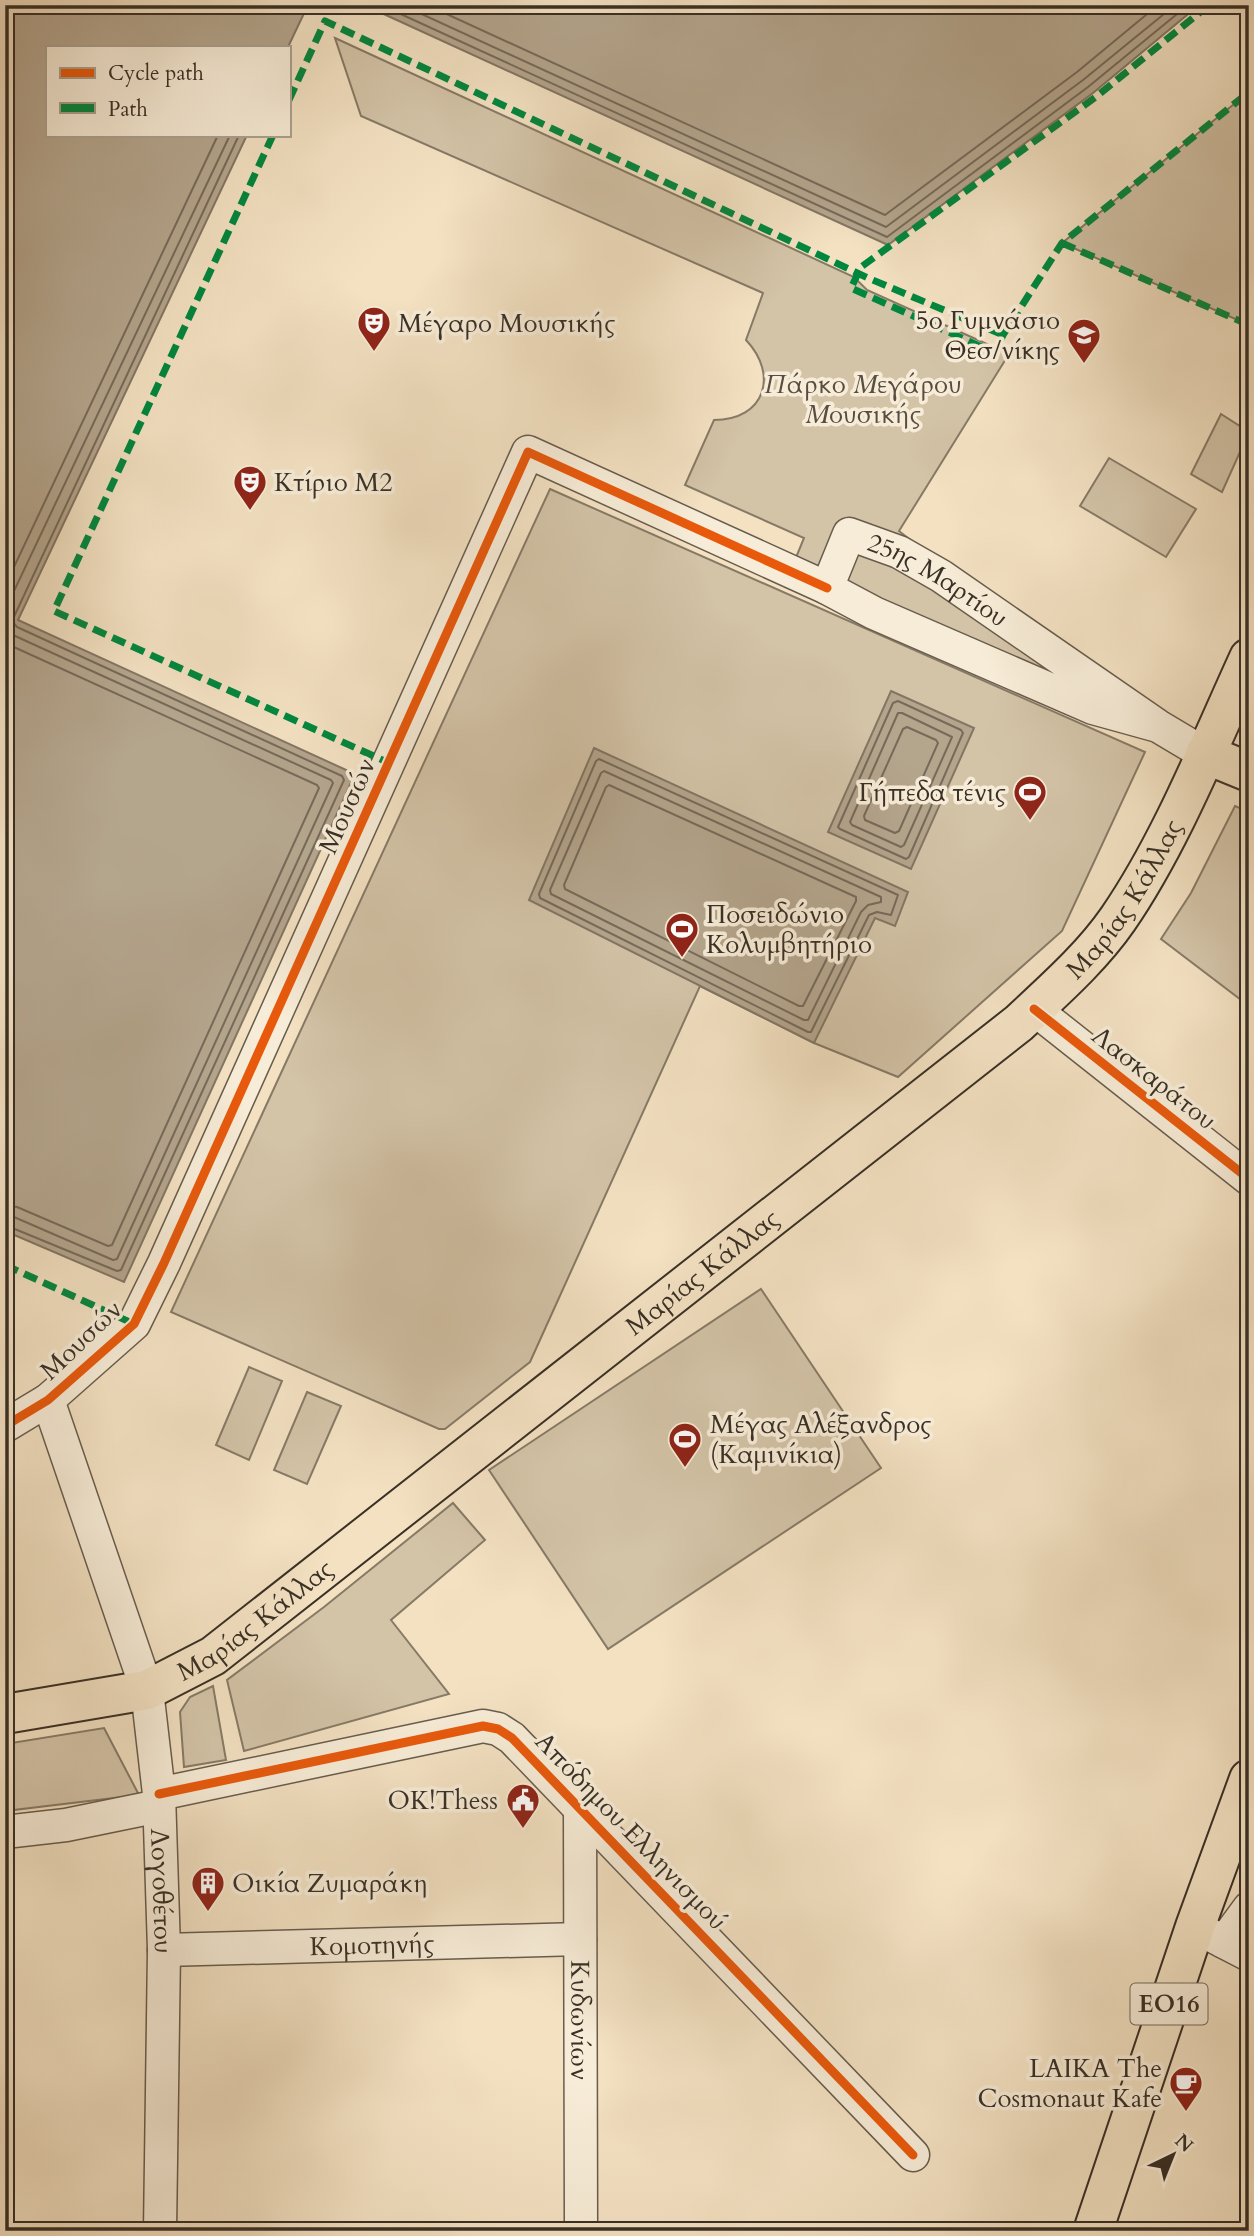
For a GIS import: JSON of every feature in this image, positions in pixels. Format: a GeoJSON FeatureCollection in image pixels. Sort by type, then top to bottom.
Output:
{"type":"FeatureCollection","features":[{"type":"Feature","properties":{"kind":"main road","name":"Μαρίας Κάλλας"},"geometry":{"type":"LineString","coordinates":[[5,1714],[147,1690],[214,1656],[1034,1009],[1095,948],[1117,920],[1147,873],[1249,658]]}},
{"type":"Feature","properties":{"kind":"main road","name":"25ης Μαρτίου"},"geometry":{"type":"LineString","coordinates":[[1205,754],[1249,772]]}},
{"type":"Feature","properties":{"kind":"main road","name":"ΕΟ16"},"geometry":{"type":"LineString","coordinates":[[1093,2231],[1223,1941],[1249,1779]]}},
{"type":"Feature","properties":{"kind":"street","name":"Μουσών"},"geometry":{"type":"LineString","coordinates":[[5,1426],[48,1400],[134,1324],[198,1188],[528,452],[827,589]]}},
{"type":"Feature","properties":{"kind":"street","name":"25ης Μαρτίου"},"geometry":{"type":"LineString","coordinates":[[1158,726],[1093,708],[899,624],[827,589],[849,534],[899,552],[941,576],[1158,726],[1205,754]]}},
{"type":"Feature","properties":{"kind":"street","name":"Λασκαράτου"},"geometry":{"type":"LineString","coordinates":[[1034,1009],[1248,1177]]}},
{"type":"Feature","properties":{"kind":"street","name":"Λογοθέτου"},"geometry":{"type":"LineString","coordinates":[[48,1400],[147,1690],[159,1800],[164,1950],[160,2231]]}},
{"type":"Feature","properties":{"kind":"street","name":"Απόδημου Ελληνισμού"},"geometry":{"type":"LineString","coordinates":[[5,1832],[66,1825],[159,1800],[483,1726],[498,1729],[512,1738],[913,2155]]}},
{"type":"Feature","properties":{"kind":"street","name":"Κυδωνίων"},"geometry":{"type":"LineString","coordinates":[[580,1808],[581,2231]]}},
{"type":"Feature","properties":{"kind":"street"},"geometry":{"type":"LineString","coordinates":[[1223,1941],[1249,1908]]}},
{"type":"Feature","properties":{"kind":"street","name":"Κομοτηνής"},"geometry":{"type":"LineString","coordinates":[[164,1950],[580,1939]]}},
{"type":"Feature","properties":{"kind":"green space","name":"Πάρκο Μεγάρου Μουσικής"},"geometry":{"type":"Polygon","coordinates":[[[335,38],[854,277],[867,290],[1009,354],[899,531],[1146,724],[795,560],[804,538],[685,485],[714,420],[731,418],[745,412],[755,404],[762,393],[762,367],[746,340],[763,293],[361,116],[335,38]]]}},
{"type":"Feature","properties":{"kind":"green space"},"geometry":{"type":"Polygon","coordinates":[[[1249,92],[1249,325],[1062,243],[1249,92]]]}},
{"type":"Feature","properties":{"kind":"green space"},"geometry":{"type":"Polygon","coordinates":[[[1221,414],[1249,432],[1222,492],[1191,474],[1221,414]]]}},
{"type":"Feature","properties":{"kind":"green space"},"geometry":{"type":"Polygon","coordinates":[[[1109,458],[1196,509],[1166,557],[1080,506],[1109,458]]]}},
{"type":"Feature","properties":{"kind":"green space","name":"Ποσειδώνιο Κολυμβητήριο"},"geometry":{"type":"Polygon","coordinates":[[[550,489],[1145,752],[1062,931],[898,1077],[814,1043],[700,986],[530,1362],[445,1429],[439,1429],[171,1312],[550,489]]]}},
{"type":"Feature","properties":{"kind":"green space"},"geometry":{"type":"Polygon","coordinates":[[[1235,806],[1249,812],[1249,1006],[1161,939],[1191,893],[1235,806]]]}},
{"type":"Feature","properties":{"kind":"green space","name":"Μέγας Αλέξανδρος (Καμινίκια)"},"geometry":{"type":"Polygon","coordinates":[[[761,1289],[881,1468],[608,1649],[489,1470],[761,1289]]]}},
{"type":"Feature","properties":{"kind":"green space"},"geometry":{"type":"Polygon","coordinates":[[[249,1367],[282,1381],[249,1460],[216,1445],[249,1367]]]}},
{"type":"Feature","properties":{"kind":"green space"},"geometry":{"type":"Polygon","coordinates":[[[307,1392],[341,1406],[307,1484],[274,1470],[307,1392]]]}},
{"type":"Feature","properties":{"kind":"green space"},"geometry":{"type":"Polygon","coordinates":[[[453,1503],[485,1540],[391,1620],[449,1694],[244,1751],[227,1680],[324,1607],[453,1503]]]}},
{"type":"Feature","properties":{"kind":"green space"},"geometry":{"type":"Polygon","coordinates":[[[213,1686],[226,1760],[184,1767],[180,1712],[190,1697],[213,1686]]]}},
{"type":"Feature","properties":{"kind":"green space"},"geometry":{"type":"Polygon","coordinates":[[[104,1728],[139,1795],[5,1811],[5,1744],[104,1728]]]}},
{"type":"Feature","properties":{"kind":"water"},"geometry":{"type":"Polygon","coordinates":[[[5,5],[308,5],[288,46],[46,46],[46,136],[247,136],[18,620],[355,774],[124,1282],[5,1231],[5,5]]]}},
{"type":"Feature","properties":{"kind":"water"},"geometry":{"type":"Polygon","coordinates":[[[364,5],[1199,5],[1093,93],[888,245],[364,5]]]}},
{"type":"Feature","properties":{"kind":"water"},"geometry":{"type":"Polygon","coordinates":[[[891,691],[974,728],[911,869],[828,832],[891,691]]]}},
{"type":"Feature","properties":{"kind":"water"},"geometry":{"type":"Polygon","coordinates":[[[594,748],[908,892],[895,926],[875,918],[814,1043],[529,900],[594,748]]]}},
{"type":"Feature","properties":{"kind":"marked path"},"geometry":{"type":"LineString","coordinates":[[1209,5],[1097,96],[861,267],[851,288],[995,353],[1003,335],[1062,243],[1249,92]]}},
{"type":"Feature","properties":{"kind":"marked path"},"geometry":{"type":"LineString","coordinates":[[290,98],[325,21],[868,278],[1003,335]]}},
{"type":"Feature","properties":{"kind":"marked path"},"geometry":{"type":"LineString","coordinates":[[273,136],[54,611],[389,763]]}},
{"type":"Feature","properties":{"kind":"marked path"},"geometry":{"type":"LineString","coordinates":[[1062,243],[1249,325]]}},
{"type":"Feature","properties":{"kind":"marked path"},"geometry":{"type":"LineString","coordinates":[[5,1265],[134,1324]]}},
{"type":"Feature","properties":{"kind":"cycle path"},"geometry":{"type":"LineString","coordinates":[[5,1426],[48,1400],[134,1324],[164,1263],[528,452],[827,588]]}},
{"type":"Feature","properties":{"kind":"cycle path"},"geometry":{"type":"LineString","coordinates":[[1034,1009],[1249,1179]]}},
{"type":"Feature","properties":{"kind":"cycle path"},"geometry":{"type":"LineString","coordinates":[[159,1794],[483,1726],[498,1729],[512,1738],[913,2155]]}},
{"type":"Feature","properties":{"kind":"place","name":"Μέγαρο Μουσικής"},"geometry":{"type":"Point","coordinates":[374,353]}},
{"type":"Feature","properties":{"kind":"place","name":"5ο Γυμνάσιο Θεσ/νίκης"},"geometry":{"type":"Point","coordinates":[1084,365]}},
{"type":"Feature","properties":{"kind":"place","name":"Κτίριο Μ2"},"geometry":{"type":"Point","coordinates":[250,512]}},
{"type":"Feature","properties":{"kind":"place","name":"Γήπεδα τένις"},"geometry":{"type":"Point","coordinates":[1030,822]}},
{"type":"Feature","properties":{"kind":"place","name":"Ποσειδώνιο Κολυμβητήριο"},"geometry":{"type":"Point","coordinates":[682,959]}},
{"type":"Feature","properties":{"kind":"place","name":"Μέγας Αλέξανδρος (Καμινίκια)"},"geometry":{"type":"Point","coordinates":[685,1469]}},
{"type":"Feature","properties":{"kind":"place","name":"OK!Thess"},"geometry":{"type":"Point","coordinates":[523,1830]}},
{"type":"Feature","properties":{"kind":"place","name":"Οικία Ζυμαράκη"},"geometry":{"type":"Point","coordinates":[208,1913]}},
{"type":"Feature","properties":{"kind":"place","name":"LAIKA The Cosmonaut Kafe"},"geometry":{"type":"Point","coordinates":[1186,2113]}}]}
